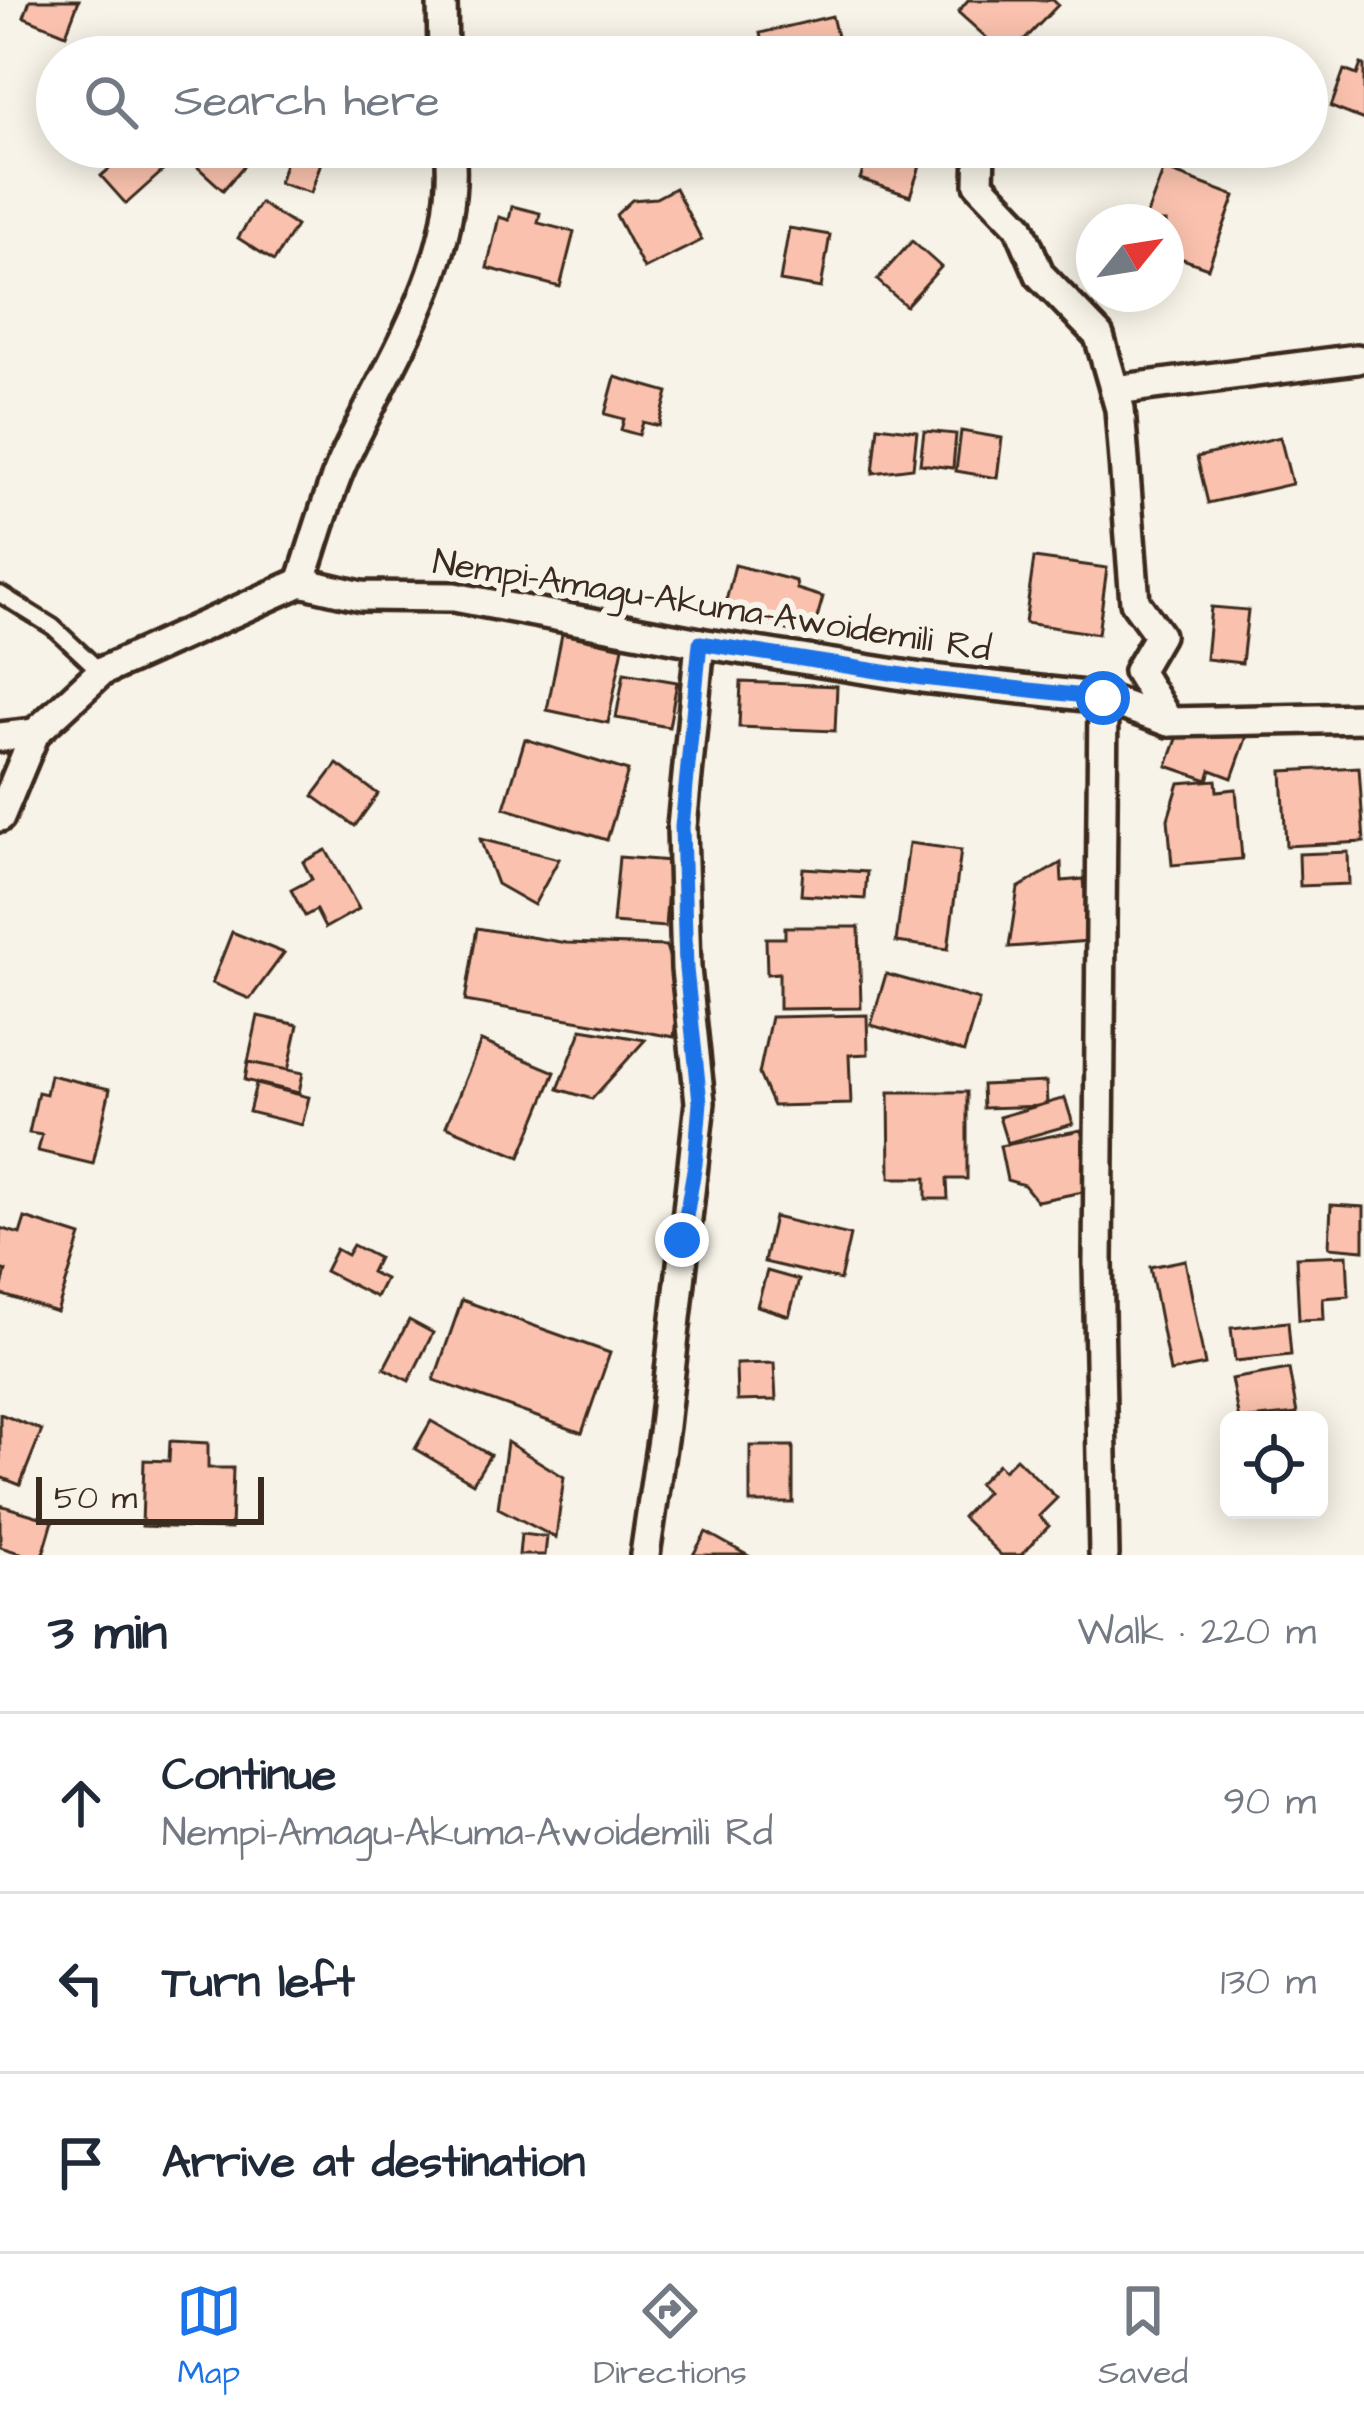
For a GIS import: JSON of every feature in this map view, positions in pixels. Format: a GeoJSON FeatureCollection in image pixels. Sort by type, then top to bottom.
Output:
{"type":"FeatureCollection","features":[{"type":"Feature","properties":{"kind":"street"},"geometry":{"type":"LineString","coordinates":[[442,0],[443,36]]}},
{"type":"Feature","properties":{"kind":"street"},"geometry":{"type":"LineString","coordinates":[[0,817],[35,733],[101,672],[301,582],[343,463],[399,351],[435,261],[451,214],[451,168]]}},
{"type":"Feature","properties":{"kind":"street"},"geometry":{"type":"LineString","coordinates":[[979,168],[979,184],[1019,226],[1040,275],[1100,336],[1120,409],[1135,602],[1159,635],[1138,671],[1169,722]]}},
{"type":"Feature","properties":{"kind":"street"},"geometry":{"type":"LineString","coordinates":[[1115,389],[1357,359]]}},
{"type":"Feature","properties":{"kind":"street","name":"Nempi-Amagu-Akuma-Awoidemili Rd"},"geometry":{"type":"LineString","coordinates":[[301,582],[361,596],[454,597],[922,678],[1103,698],[1169,722],[1364,718]]}},
{"type":"Feature","properties":{"kind":"street"},"geometry":{"type":"LineString","coordinates":[[644,1555],[664,1426],[700,1102],[686,969],[682,827],[700,643]]}},
{"type":"Feature","properties":{"kind":"street"},"geometry":{"type":"LineString","coordinates":[[1103,698],[1098,1263],[1104,1555]]}},
{"type":"Feature","properties":{"kind":"street"},"geometry":{"type":"LineString","coordinates":[[0,737],[35,733]]}},
{"type":"Feature","properties":{"kind":"lane"},"geometry":{"type":"LineString","coordinates":[[0,594],[53,627],[101,672]]}},
{"type":"Feature","properties":{"kind":"building"},"geometry":{"type":"Polygon","coordinates":[[[30,0],[79,0],[66,34],[24,17],[30,0]]]}},
{"type":"Feature","properties":{"kind":"building"},"geometry":{"type":"Polygon","coordinates":[[[968,0],[1053,0],[1058,5],[1028,36],[985,36],[958,12],[968,0]]]}},
{"type":"Feature","properties":{"kind":"building"},"geometry":{"type":"Polygon","coordinates":[[[832,16],[837,36],[761,36],[832,16]]]}},
{"type":"Feature","properties":{"kind":"building"},"geometry":{"type":"Polygon","coordinates":[[[1361,64],[1364,120],[1331,107],[1344,70],[1357,75],[1361,64]]]}},
{"type":"Feature","properties":{"kind":"building"},"geometry":{"type":"Polygon","coordinates":[[[110,168],[166,168],[126,204],[101,176],[110,168]]]}},
{"type":"Feature","properties":{"kind":"building"},"geometry":{"type":"Polygon","coordinates":[[[199,168],[242,168],[223,190],[199,168]]]}},
{"type":"Feature","properties":{"kind":"building"},"geometry":{"type":"Polygon","coordinates":[[[284,168],[319,168],[311,193],[279,183],[284,168]]]}},
{"type":"Feature","properties":{"kind":"building"},"geometry":{"type":"Polygon","coordinates":[[[864,168],[919,168],[910,196],[860,179],[864,168]]]}},
{"type":"Feature","properties":{"kind":"building"},"geometry":{"type":"Polygon","coordinates":[[[1164,169],[1235,196],[1208,268],[1184,259],[1184,204],[1151,204],[1164,169]]]}},
{"type":"Feature","properties":{"kind":"building"},"geometry":{"type":"Polygon","coordinates":[[[675,188],[702,240],[644,269],[616,215],[632,200],[656,198],[675,188]]]}},
{"type":"Feature","properties":{"kind":"building"},"geometry":{"type":"Polygon","coordinates":[[[260,203],[296,226],[274,261],[238,238],[260,203]]]}},
{"type":"Feature","properties":{"kind":"building"},"geometry":{"type":"Polygon","coordinates":[[[512,206],[540,213],[538,223],[574,232],[560,287],[487,268],[499,217],[509,220],[512,206]]]}},
{"type":"Feature","properties":{"kind":"building"},"geometry":{"type":"Polygon","coordinates":[[[789,228],[830,235],[821,288],[780,281],[789,228]]]}},
{"type":"Feature","properties":{"kind":"building"},"geometry":{"type":"Polygon","coordinates":[[[912,241],[941,267],[906,306],[877,280],[912,241]]]}},
{"type":"Feature","properties":{"kind":"building"},"geometry":{"type":"Polygon","coordinates":[[[615,377],[668,392],[659,426],[643,422],[639,435],[621,430],[624,419],[605,414],[615,377]]]}},
{"type":"Feature","properties":{"kind":"building"},"geometry":{"type":"Polygon","coordinates":[[[878,426],[917,431],[913,468],[873,473],[878,426]]]}},
{"type":"Feature","properties":{"kind":"building"},"geometry":{"type":"Polygon","coordinates":[[[924,431],[956,434],[953,468],[920,464],[924,431]]]}},
{"type":"Feature","properties":{"kind":"building"},"geometry":{"type":"Polygon","coordinates":[[[961,431],[1002,438],[997,478],[956,471],[961,431]]]}},
{"type":"Feature","properties":{"kind":"building"},"geometry":{"type":"Polygon","coordinates":[[[1280,437],[1292,484],[1208,503],[1197,457],[1280,437]]]}},
{"type":"Feature","properties":{"kind":"building"},"geometry":{"type":"Polygon","coordinates":[[[1034,558],[1107,568],[1098,634],[1025,623],[1034,558]]]}},
{"type":"Feature","properties":{"kind":"building"},"geometry":{"type":"Polygon","coordinates":[[[735,565],[796,581],[797,589],[823,597],[813,632],[802,634],[723,613],[735,565]]]}},
{"type":"Feature","properties":{"kind":"building"},"geometry":{"type":"Polygon","coordinates":[[[1211,607],[1248,610],[1242,663],[1206,659],[1211,607]]]}},
{"type":"Feature","properties":{"kind":"building"},"geometry":{"type":"Polygon","coordinates":[[[562,634],[623,647],[608,723],[547,710],[562,634]]]}},
{"type":"Feature","properties":{"kind":"building"},"geometry":{"type":"Polygon","coordinates":[[[624,673],[677,682],[669,727],[616,718],[624,673]]]}},
{"type":"Feature","properties":{"kind":"building"},"geometry":{"type":"Polygon","coordinates":[[[741,682],[837,686],[835,731],[739,727],[741,682]]]}},
{"type":"Feature","properties":{"kind":"building"},"geometry":{"type":"Polygon","coordinates":[[[1210,722],[1247,736],[1232,778],[1211,770],[1208,780],[1167,766],[1181,728],[1205,737],[1210,722]]]}},
{"type":"Feature","properties":{"kind":"building"},"geometry":{"type":"Polygon","coordinates":[[[525,739],[628,771],[607,840],[504,808],[525,739]]]}},
{"type":"Feature","properties":{"kind":"building"},"geometry":{"type":"Polygon","coordinates":[[[337,764],[378,794],[355,826],[313,796],[337,764]]]}},
{"type":"Feature","properties":{"kind":"building"},"geometry":{"type":"Polygon","coordinates":[[[1359,767],[1364,842],[1286,846],[1282,771],[1359,767]]]}},
{"type":"Feature","properties":{"kind":"building"},"geometry":{"type":"Polygon","coordinates":[[[1216,780],[1217,791],[1236,789],[1242,859],[1172,865],[1168,819],[1179,783],[1216,780]]]}},
{"type":"Feature","properties":{"kind":"building"},"geometry":{"type":"Polygon","coordinates":[[[480,839],[559,859],[534,905],[497,884],[480,839]]]}},
{"type":"Feature","properties":{"kind":"building"},"geometry":{"type":"Polygon","coordinates":[[[909,843],[961,850],[948,949],[896,942],[909,843]]]}},
{"type":"Feature","properties":{"kind":"building"},"geometry":{"type":"Polygon","coordinates":[[[326,850],[359,909],[325,928],[316,910],[305,916],[291,890],[312,879],[303,862],[326,850]]]}},
{"type":"Feature","properties":{"kind":"building"},"geometry":{"type":"Polygon","coordinates":[[[1348,852],[1349,884],[1300,886],[1299,854],[1348,852]]]}},
{"type":"Feature","properties":{"kind":"building"},"geometry":{"type":"Polygon","coordinates":[[[619,857],[670,861],[665,927],[613,923],[619,857]]]}},
{"type":"Feature","properties":{"kind":"building"},"geometry":{"type":"Polygon","coordinates":[[[1061,863],[1062,881],[1084,879],[1089,941],[1009,947],[1018,888],[1061,863]]]}},
{"type":"Feature","properties":{"kind":"building"},"geometry":{"type":"Polygon","coordinates":[[[803,868],[867,872],[865,899],[801,895],[803,868]]]}},
{"type":"Feature","properties":{"kind":"building"},"geometry":{"type":"Polygon","coordinates":[[[785,927],[859,927],[861,1008],[779,1009],[779,973],[767,974],[766,938],[785,938],[785,927]]]}},
{"type":"Feature","properties":{"kind":"building"},"geometry":{"type":"Polygon","coordinates":[[[477,928],[566,943],[666,946],[679,988],[674,1037],[465,1001],[477,928]]]}},
{"type":"Feature","properties":{"kind":"building"},"geometry":{"type":"Polygon","coordinates":[[[232,932],[284,953],[250,999],[212,983],[232,932]]]}},
{"type":"Feature","properties":{"kind":"building"},"geometry":{"type":"Polygon","coordinates":[[[886,974],[979,1000],[964,1052],[871,1025],[886,974]]]}},
{"type":"Feature","properties":{"kind":"building"},"geometry":{"type":"Polygon","coordinates":[[[867,1015],[868,1054],[849,1055],[851,1104],[773,1106],[759,1074],[771,1017],[867,1015]]]}},
{"type":"Feature","properties":{"kind":"building"},"geometry":{"type":"Polygon","coordinates":[[[258,1016],[298,1025],[288,1071],[248,1062],[258,1016]]]}},
{"type":"Feature","properties":{"kind":"building"},"geometry":{"type":"Polygon","coordinates":[[[582,1029],[645,1040],[592,1099],[558,1089],[582,1029]]]}},
{"type":"Feature","properties":{"kind":"building"},"geometry":{"type":"Polygon","coordinates":[[[481,1041],[555,1072],[520,1157],[446,1126],[481,1041]]]}},
{"type":"Feature","properties":{"kind":"building"},"geometry":{"type":"Polygon","coordinates":[[[248,1062],[303,1073],[299,1093],[245,1080],[248,1062]]]}},
{"type":"Feature","properties":{"kind":"building"},"geometry":{"type":"Polygon","coordinates":[[[50,1075],[110,1089],[93,1164],[38,1151],[42,1135],[29,1133],[38,1092],[46,1094],[50,1075]]]}},
{"type":"Feature","properties":{"kind":"building"},"geometry":{"type":"Polygon","coordinates":[[[1046,1082],[1047,1106],[983,1108],[982,1085],[1046,1082]]]}},
{"type":"Feature","properties":{"kind":"building"},"geometry":{"type":"Polygon","coordinates":[[[256,1084],[309,1097],[302,1125],[249,1112],[256,1084]]]}},
{"type":"Feature","properties":{"kind":"building"},"geometry":{"type":"Polygon","coordinates":[[[889,1092],[967,1092],[967,1179],[947,1179],[948,1199],[926,1199],[926,1178],[890,1178],[889,1092]]]}},
{"type":"Feature","properties":{"kind":"building"},"geometry":{"type":"Polygon","coordinates":[[[1065,1098],[1073,1124],[1007,1143],[999,1117],[1065,1098]]]}},
{"type":"Feature","properties":{"kind":"building"},"geometry":{"type":"Polygon","coordinates":[[[1081,1130],[1093,1190],[1037,1201],[1024,1185],[1007,1180],[1000,1146],[1081,1130]]]}},
{"type":"Feature","properties":{"kind":"building"},"geometry":{"type":"Polygon","coordinates":[[[1331,1205],[1364,1207],[1364,1250],[1329,1247],[1331,1205]]]}},
{"type":"Feature","properties":{"kind":"building"},"geometry":{"type":"Polygon","coordinates":[[[774,1217],[850,1235],[840,1280],[764,1262],[774,1217]]]}},
{"type":"Feature","properties":{"kind":"building"},"geometry":{"type":"Polygon","coordinates":[[[25,1218],[81,1236],[57,1312],[0,1294],[6,1271],[0,1269],[0,1228],[20,1234],[25,1218]]]}},
{"type":"Feature","properties":{"kind":"building"},"geometry":{"type":"Polygon","coordinates":[[[353,1245],[378,1258],[371,1272],[385,1279],[376,1297],[325,1271],[336,1249],[347,1255],[353,1245]]]}},
{"type":"Feature","properties":{"kind":"building"},"geometry":{"type":"Polygon","coordinates":[[[1347,1255],[1349,1296],[1323,1298],[1324,1319],[1299,1320],[1296,1257],[1347,1255]]]}},
{"type":"Feature","properties":{"kind":"building"},"geometry":{"type":"Polygon","coordinates":[[[1185,1260],[1205,1365],[1170,1372],[1150,1267],[1185,1260]]]}},
{"type":"Feature","properties":{"kind":"building"},"geometry":{"type":"Polygon","coordinates":[[[767,1271],[799,1280],[789,1316],[757,1306],[767,1271]]]}},
{"type":"Feature","properties":{"kind":"building"},"geometry":{"type":"Polygon","coordinates":[[[462,1300],[610,1353],[582,1433],[434,1380],[462,1300]]]}},
{"type":"Feature","properties":{"kind":"building"},"geometry":{"type":"Polygon","coordinates":[[[409,1320],[433,1333],[409,1381],[384,1368],[409,1320]]]}},
{"type":"Feature","properties":{"kind":"building"},"geometry":{"type":"Polygon","coordinates":[[[1288,1322],[1291,1355],[1235,1361],[1231,1328],[1288,1322]]]}},
{"type":"Feature","properties":{"kind":"building"},"geometry":{"type":"Polygon","coordinates":[[[774,1363],[776,1400],[737,1401],[736,1364],[774,1363]]]}},
{"type":"Feature","properties":{"kind":"building"},"geometry":{"type":"Polygon","coordinates":[[[1289,1369],[1296,1411],[1237,1411],[1231,1379],[1289,1369]]]}},
{"type":"Feature","properties":{"kind":"building"},"geometry":{"type":"Polygon","coordinates":[[[0,1414],[42,1430],[20,1485],[0,1477],[0,1414]]]}},
{"type":"Feature","properties":{"kind":"building"},"geometry":{"type":"Polygon","coordinates":[[[431,1421],[490,1455],[473,1483],[415,1449],[431,1421]]]}},
{"type":"Feature","properties":{"kind":"building"},"geometry":{"type":"Polygon","coordinates":[[[170,1441],[208,1443],[208,1468],[233,1468],[231,1529],[142,1526],[144,1460],[169,1461],[170,1441]]]}},
{"type":"Feature","properties":{"kind":"building"},"geometry":{"type":"Polygon","coordinates":[[[507,1442],[564,1477],[556,1538],[498,1508],[507,1442]]]}},
{"type":"Feature","properties":{"kind":"building"},"geometry":{"type":"Polygon","coordinates":[[[750,1446],[793,1446],[793,1503],[750,1503],[750,1446]]]}},
{"type":"Feature","properties":{"kind":"building"},"geometry":{"type":"Polygon","coordinates":[[[1016,1458],[1057,1498],[1039,1516],[1049,1526],[1021,1555],[1001,1555],[962,1517],[986,1492],[978,1484],[998,1464],[1004,1470],[1016,1458]]]}},
{"type":"Feature","properties":{"kind":"building"},"geometry":{"type":"Polygon","coordinates":[[[0,1505],[53,1521],[43,1555],[0,1547],[0,1505]]]}},
{"type":"Feature","properties":{"kind":"building"},"geometry":{"type":"Polygon","coordinates":[[[706,1532],[747,1555],[693,1555],[706,1532]]]}},
{"type":"Feature","properties":{"kind":"building"},"geometry":{"type":"Polygon","coordinates":[[[521,1534],[547,1537],[545,1555],[519,1555],[521,1534]]]}},
{"type":"Feature","properties":{"kind":"route"},"geometry":{"type":"LineString","coordinates":[[682,1240],[700,1102],[686,969],[682,827],[700,643],[922,678],[1103,698]]}}]}
